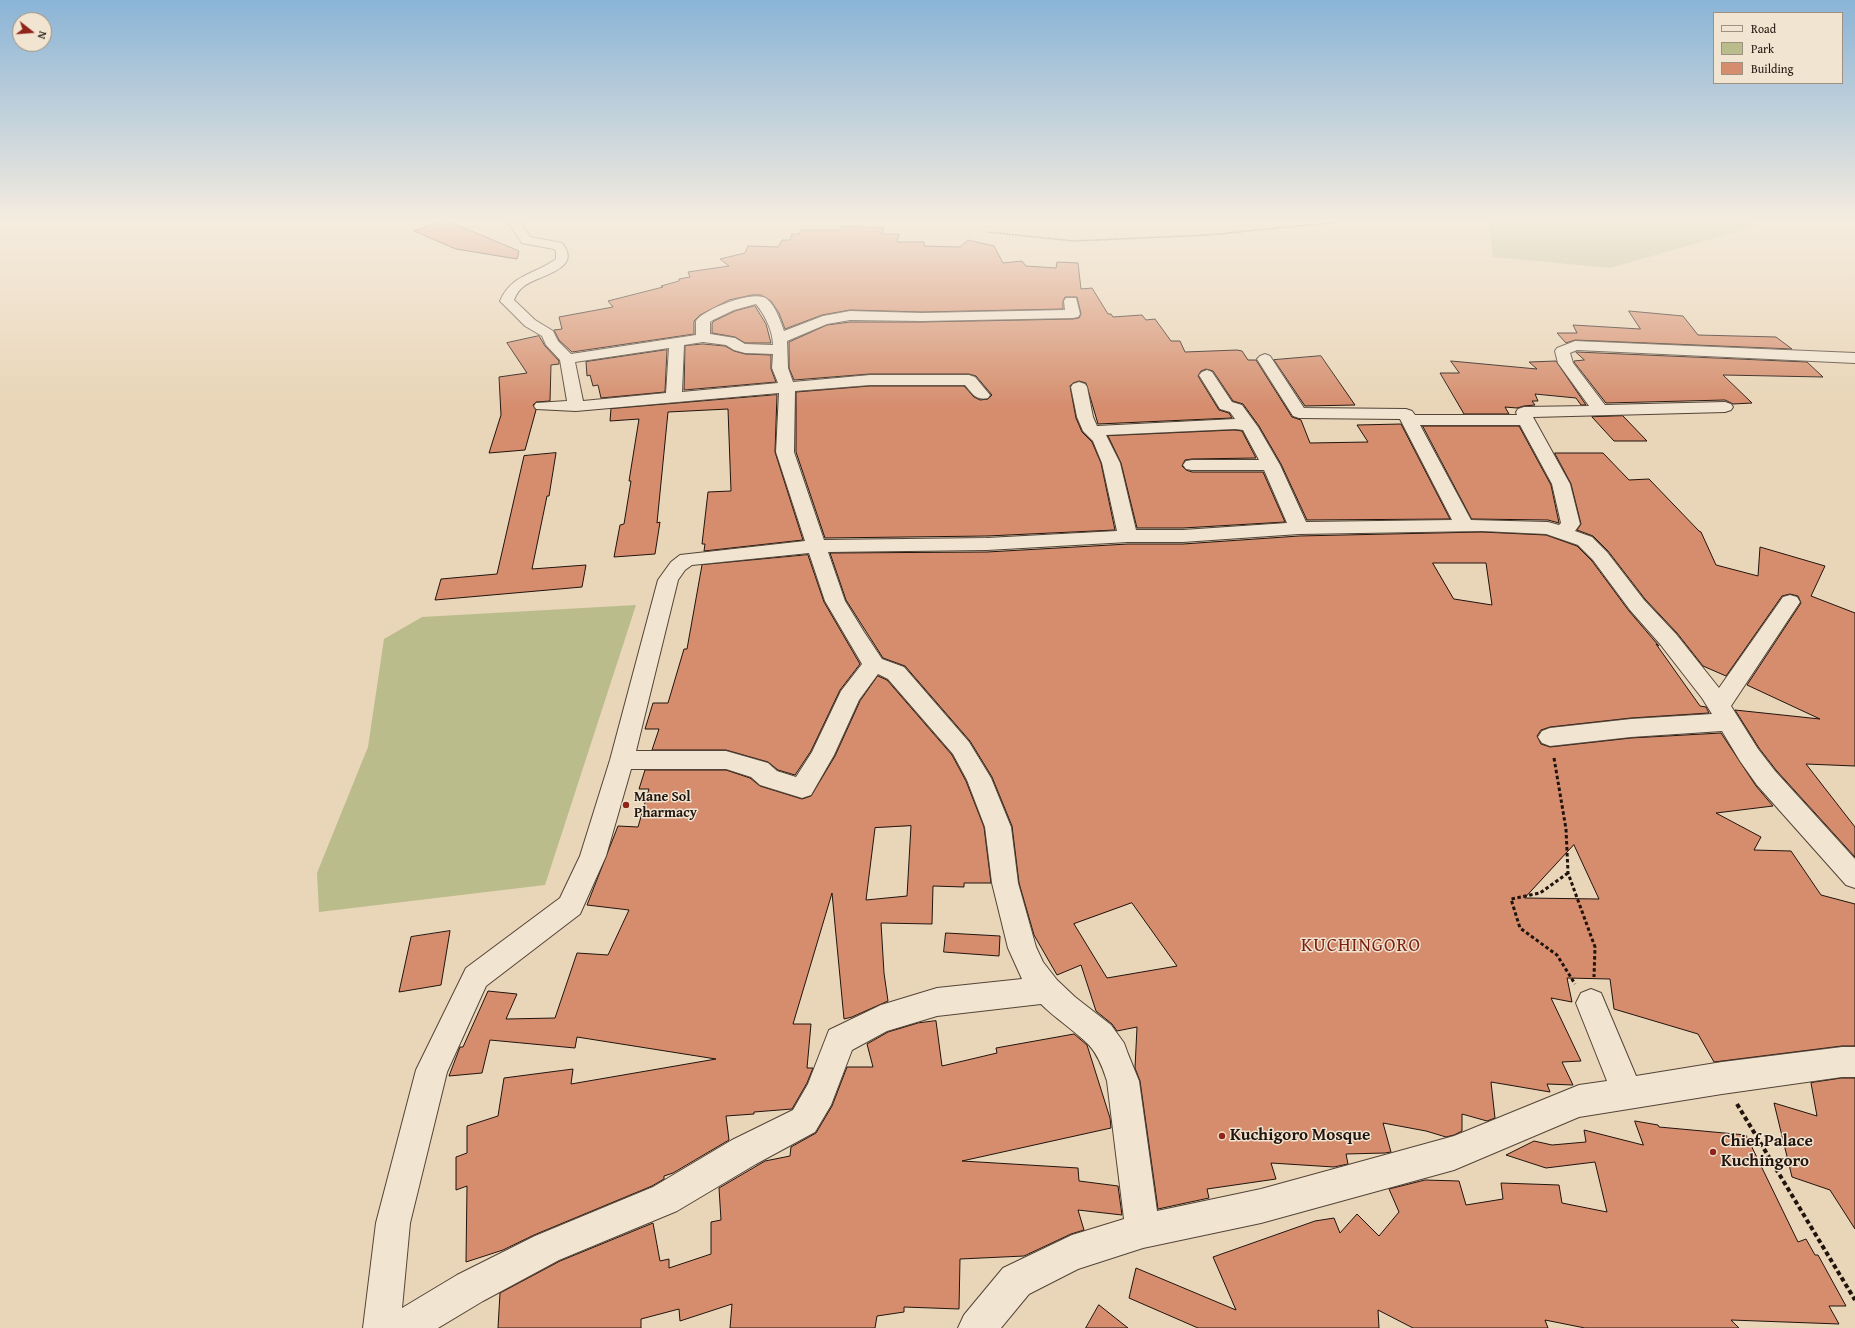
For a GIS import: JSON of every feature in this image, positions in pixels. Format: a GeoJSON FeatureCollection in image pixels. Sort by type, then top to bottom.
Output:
{"type":"FeatureCollection","features":[{"type":"Feature","properties":{"kind":"street"},"geometry":{"type":"LineString","coordinates":[[519,284],[511,291],[507,301],[530,323],[548,334],[551,342],[567,359],[576,406]]}},
{"type":"Feature","properties":{"kind":"street"},"geometry":{"type":"LineString","coordinates":[[703,338],[703,321],[708,316],[733,306],[758,300],[761,301],[770,312],[780,344],[780,368],[786,388],[785,452],[835,601],[855,636],[874,664],[896,673],[960,748],[979,778],[998,827],[1005,882],[1022,948],[1033,971],[1047,990],[1064,1007],[1100,1035],[1113,1054],[1123,1081],[1143,1230]]}},
{"type":"Feature","properties":{"kind":"street"},"geometry":{"type":"LineString","coordinates":[[567,359],[703,338],[724,339],[730,341],[732,345],[741,349],[780,344],[822,321],[846,318],[872,316],[1074,314],[1071,300]]}},
{"type":"Feature","properties":{"kind":"street"},"geometry":{"type":"LineString","coordinates":[[674,397],[677,342]]}},
{"type":"Feature","properties":{"kind":"street"},"geometry":{"type":"LineString","coordinates":[[1600,410],[1566,363],[1562,351],[1575,345],[1855,358]]}},
{"type":"Feature","properties":{"kind":"street"},"geometry":{"type":"LineString","coordinates":[[1265,360],[1299,413],[1406,414],[1464,525]]}},
{"type":"Feature","properties":{"kind":"street"},"geometry":{"type":"LineString","coordinates":[[1207,375],[1226,406],[1236,408],[1250,427],[1270,464],[1299,528]]}},
{"type":"Feature","properties":{"kind":"street"},"geometry":{"type":"LineString","coordinates":[[542,406],[576,406],[870,380],[969,380],[982,395]]}},
{"type":"Feature","properties":{"kind":"street"},"geometry":{"type":"LineString","coordinates":[[1079,387],[1085,417],[1091,432],[1100,439],[1111,463],[1128,536]]}},
{"type":"Feature","properties":{"kind":"street"},"geometry":{"type":"LineString","coordinates":[[1563,532],[1571,524],[1561,484],[1526,420],[1524,412],[1725,407]]}},
{"type":"Feature","properties":{"kind":"street"},"geometry":{"type":"LineString","coordinates":[[1409,420],[1526,420]]}},
{"type":"Feature","properties":{"kind":"street"},"geometry":{"type":"LineString","coordinates":[[1091,432],[1235,424],[1250,427]]}},
{"type":"Feature","properties":{"kind":"street"},"geometry":{"type":"LineString","coordinates":[[1192,465],[1270,464]]}},
{"type":"Feature","properties":{"kind":"street"},"geometry":{"type":"LineString","coordinates":[[382,1328],[393,1223],[432,1070],[476,978],[570,906],[593,856],[622,760],[668,580],[678,566],[687,559],[816,546],[987,544],[1128,536],[1183,536],[1299,528],[1464,525],[1548,528],[1563,532],[1585,541],[1600,556],[1637,605],[1668,639],[1710,692],[1749,755],[1766,778],[1855,877]]}},
{"type":"Feature","properties":{"kind":"street"},"geometry":{"type":"LineString","coordinates":[[1724,714],[1790,602]]}},
{"type":"Feature","properties":{"kind":"street"},"geometry":{"type":"LineString","coordinates":[[622,760],[726,760],[759,770],[769,778],[802,788],[822,756],[849,697],[874,664]]}},
{"type":"Feature","properties":{"kind":"street"},"geometry":{"type":"LineString","coordinates":[[1550,737],[1631,728],[1724,714]]}},
{"type":"Feature","properties":{"kind":"street"},"geometry":{"type":"LineString","coordinates":[[403,1328],[470,1288],[546,1248],[665,1199],[744,1152],[804,1121],[820,1094],[840,1040],[881,1019],[937,1002],[1047,990]]}},
{"type":"Feature","properties":{"kind":"street"},"geometry":{"type":"LineString","coordinates":[[1591,1002],[1628,1094]]}},
{"type":"Feature","properties":{"kind":"street"},"geometry":{"type":"LineString","coordinates":[[977,1328],[1016,1281],[1072,1253],[1143,1230],[1261,1206],[1454,1153],[1579,1101],[1722,1078],[1842,1062],[1855,1062]]}},
{"type":"Feature","properties":{"kind":"path"},"geometry":{"type":"LineString","coordinates":[[1550,737],[1566,829],[1568,873],[1595,947],[1595,975],[1591,1002]]}},
{"type":"Feature","properties":{"kind":"path"},"geometry":{"type":"LineString","coordinates":[[1568,873],[1540,893],[1511,899],[1520,928],[1557,955],[1578,990],[1591,1002]]}},
{"type":"Feature","properties":{"kind":"path"},"geometry":{"type":"LineString","coordinates":[[1722,1078],[1855,1300]]}},
{"type":"Feature","properties":{"kind":"green space"},"geometry":{"type":"Polygon","coordinates":[[[636,605],[545,885],[319,912],[317,873],[368,747],[384,639],[422,617],[636,605]]]}},
{"type":"Feature","properties":{"kind":"building"},"geometry":{"type":"Polygon","coordinates":[[[668,284],[1080,284],[1081,289],[1092,288],[1108,314],[1111,314],[1113,317],[1142,315],[1146,320],[1155,319],[1171,341],[1180,341],[1185,352],[1237,350],[1242,351],[1248,360],[1256,360],[1292,417],[1301,420],[1310,443],[1368,442],[1357,425],[1401,424],[1450,519],[1307,520],[1281,464],[1259,426],[1243,404],[1233,401],[1213,371],[1206,369],[1201,371],[1198,376],[1219,410],[1229,413],[1232,418],[1098,424],[1086,383],[1079,381],[1070,386],[1076,418],[1082,432],[1092,442],[1101,463],[1115,530],[987,536],[825,538],[796,452],[796,392],[870,386],[964,386],[974,397],[980,400],[988,399],[992,395],[976,376],[969,374],[870,374],[794,380],[789,368],[789,342],[827,325],[850,322],[1073,319],[1079,318],[1081,314],[1077,297],[1065,297],[1063,301],[1063,309],[922,312],[850,310],[822,315],[785,329],[779,313],[771,301],[761,295],[752,295],[729,300],[700,315],[694,321],[694,334],[572,352],[559,340],[554,330],[562,329],[559,317],[613,307],[608,301],[663,287],[661,286],[668,284]]]}},
{"type":"Feature","properties":{"kind":"building"},"geometry":{"type":"Polygon","coordinates":[[[755,306],[766,324],[771,343],[745,343],[735,337],[712,333],[712,323],[714,321],[735,311],[755,306]]]}},
{"type":"Feature","properties":{"kind":"building"},"geometry":{"type":"Polygon","coordinates":[[[1629,311],[1683,316],[1698,335],[1776,337],[1792,349],[1575,340],[1566,343],[1557,333],[1577,333],[1573,325],[1640,329],[1629,311]]]}},
{"type":"Feature","properties":{"kind":"building"},"geometry":{"type":"Polygon","coordinates":[[[539,336],[545,346],[559,361],[559,364],[551,365],[550,401],[536,402],[533,405],[536,410],[525,450],[489,453],[501,415],[499,377],[527,373],[507,343],[539,336]]]}},
{"type":"Feature","properties":{"kind":"building"},"geometry":{"type":"Polygon","coordinates":[[[703,344],[725,346],[734,351],[745,354],[771,355],[771,369],[776,382],[684,390],[685,346],[703,344]]]}},
{"type":"Feature","properties":{"kind":"building"},"geometry":{"type":"Polygon","coordinates":[[[667,350],[665,392],[601,398],[598,385],[593,386],[590,375],[587,376],[586,362],[667,350]]]}},
{"type":"Feature","properties":{"kind":"building"},"geometry":{"type":"Polygon","coordinates":[[[1576,352],[1807,362],[1823,377],[1723,375],[1752,403],[1733,404],[1725,400],[1606,403],[1574,362],[1584,360],[1576,352]]]}},
{"type":"Feature","properties":{"kind":"building"},"geometry":{"type":"Polygon","coordinates":[[[1321,356],[1355,405],[1305,406],[1274,360],[1321,356]]]}},
{"type":"Feature","properties":{"kind":"building"},"geometry":{"type":"Polygon","coordinates":[[[1451,361],[1537,369],[1529,362],[1556,361],[1586,405],[1581,405],[1576,398],[1535,394],[1538,401],[1532,401],[1535,405],[1517,408],[1505,407],[1509,414],[1464,414],[1440,373],[1459,373],[1451,361]]]}},
{"type":"Feature","properties":{"kind":"building"},"geometry":{"type":"Polygon","coordinates":[[[777,395],[775,452],[803,540],[704,551],[705,544],[702,544],[708,492],[731,491],[728,409],[668,412],[657,523],[660,522],[655,554],[614,557],[620,525],[624,524],[639,419],[610,421],[611,409],[777,395]]]}},
{"type":"Feature","properties":{"kind":"building"},"geometry":{"type":"Polygon","coordinates":[[[1623,416],[1647,441],[1614,441],[1592,417],[1623,416]]]}},
{"type":"Feature","properties":{"kind":"building"},"geometry":{"type":"Polygon","coordinates":[[[1423,426],[1519,426],[1551,485],[1559,523],[1548,520],[1472,519],[1423,426]]]}},
{"type":"Feature","properties":{"kind":"building"},"geometry":{"type":"Polygon","coordinates":[[[1235,430],[1242,431],[1256,458],[1192,459],[1185,460],[1182,466],[1186,470],[1192,472],[1263,472],[1285,522],[1183,528],[1137,528],[1121,463],[1108,436],[1235,430]]]}},
{"type":"Feature","properties":{"kind":"building"},"geometry":{"type":"Polygon","coordinates":[[[556,453],[549,496],[547,496],[532,569],[586,565],[582,587],[435,600],[441,579],[497,574],[524,456],[556,453]]]}},
{"type":"Feature","properties":{"kind":"building"},"geometry":{"type":"Polygon","coordinates":[[[1555,453],[1603,453],[1629,480],[1649,479],[1701,532],[1716,565],[1758,576],[1760,547],[1825,566],[1811,596],[1855,613],[1855,766],[1806,764],[1855,827],[1855,857],[1776,770],[1759,748],[1735,710],[1820,719],[1747,685],[1801,603],[1798,596],[1790,594],[1782,596],[1726,676],[1703,666],[1677,633],[1645,599],[1608,551],[1593,536],[1577,530],[1581,524],[1571,484],[1555,453]]]}},
{"type":"Feature","properties":{"kind":"building"},"geometry":{"type":"Polygon","coordinates":[[[1482,532],[1546,535],[1577,546],[1592,561],[1629,611],[1659,646],[1656,644],[1700,706],[1706,707],[1709,713],[1631,718],[1550,727],[1541,730],[1537,736],[1541,744],[1550,747],[1631,738],[1721,733],[1756,786],[1773,806],[1716,813],[1761,837],[1754,850],[1791,851],[1821,895],[1855,904],[1855,1046],[1842,1046],[1714,1062],[1698,1034],[1614,1009],[1610,979],[1567,978],[1572,1002],[1551,998],[1581,1061],[1562,1062],[1573,1085],[1547,1084],[1550,1092],[1491,1082],[1495,1118],[1487,1121],[1462,1114],[1462,1131],[1454,1135],[1446,1137],[1426,1131],[1383,1123],[1391,1152],[1346,1154],[1348,1164],[1334,1167],[1271,1163],[1276,1179],[1207,1189],[1209,1198],[1158,1209],[1140,1081],[1135,1068],[1137,1027],[1117,1031],[1112,1024],[1096,1011],[1081,965],[1057,975],[1034,935],[1019,883],[1012,826],[992,777],[970,741],[905,666],[883,658],[846,600],[830,553],[987,552],[1128,544],[1183,544],[1299,536],[1482,532]],[[1433,563],[1454,599],[1492,605],[1486,563],[1433,563]],[[1574,845],[1525,898],[1599,899],[1574,845]],[[1132,903],[1074,924],[1107,978],[1177,966],[1132,903]]]}},
{"type":"Feature","properties":{"kind":"building"},"geometry":{"type":"Polygon","coordinates":[[[808,555],[824,602],[860,664],[840,690],[811,751],[795,775],[778,770],[768,762],[726,750],[652,750],[659,729],[645,729],[653,703],[668,703],[684,649],[687,649],[702,565],[808,555]]]}},
{"type":"Feature","properties":{"kind":"building"},"geometry":{"type":"Polygon","coordinates":[[[878,676],[887,680],[952,755],[966,781],[984,827],[991,883],[964,883],[964,887],[933,886],[932,924],[881,923],[884,973],[888,1001],[844,1019],[832,893],[793,1024],[811,1024],[807,1068],[813,1068],[807,1083],[792,1109],[726,1116],[729,1140],[673,1173],[664,1176],[664,1179],[652,1186],[534,1235],[503,1250],[466,1262],[467,1186],[456,1190],[456,1157],[467,1153],[467,1126],[498,1116],[504,1078],[573,1069],[571,1084],[716,1059],[577,1037],[575,1048],[490,1040],[482,1073],[449,1076],[460,1047],[463,1047],[488,991],[517,994],[506,1019],[555,1018],[577,953],[608,955],[629,910],[587,905],[618,826],[638,827],[649,789],[639,789],[645,770],[726,770],[750,778],[760,786],[802,799],[811,796],[835,756],[860,701],[878,676]],[[911,826],[875,828],[866,900],[907,896],[911,826]]]}},
{"type":"Feature","properties":{"kind":"building"},"geometry":{"type":"Polygon","coordinates":[[[450,931],[441,985],[399,992],[411,937],[450,931]]]}},
{"type":"Feature","properties":{"kind":"building"},"geometry":{"type":"Polygon","coordinates":[[[946,933],[1000,936],[999,956],[944,952],[946,933]]]}},
{"type":"Feature","properties":{"kind":"building"},"geometry":{"type":"Polygon","coordinates":[[[936,1021],[942,1066],[997,1053],[996,1048],[1074,1034],[1087,1045],[1110,1118],[1111,1128],[962,1161],[1078,1168],[1079,1181],[1118,1186],[1122,1215],[1078,1210],[1084,1230],[1071,1234],[1024,1256],[960,1259],[959,1309],[904,1307],[904,1312],[877,1316],[875,1328],[730,1328],[732,1304],[680,1321],[679,1309],[641,1319],[641,1328],[498,1328],[500,1293],[560,1261],[653,1223],[660,1261],[669,1259],[669,1268],[711,1254],[711,1222],[721,1220],[719,1188],[765,1161],[790,1156],[791,1147],[816,1133],[832,1106],[847,1067],[873,1067],[867,1044],[888,1032],[918,1023],[936,1021]]]}},
{"type":"Feature","properties":{"kind":"building"},"geometry":{"type":"Polygon","coordinates":[[[1842,1078],[1855,1078],[1855,1229],[1830,1190],[1792,1177],[1774,1103],[1817,1116],[1811,1083],[1842,1078]]]}},
{"type":"Feature","properties":{"kind":"building"},"geometry":{"type":"Polygon","coordinates":[[[1635,1121],[1658,1125],[1659,1127],[1746,1135],[1798,1242],[1806,1239],[1815,1255],[1818,1255],[1846,1306],[1829,1306],[1839,1324],[1731,1320],[1739,1328],[1585,1328],[1545,1320],[1548,1328],[1413,1328],[1378,1310],[1379,1328],[1198,1328],[1129,1298],[1136,1268],[1236,1310],[1213,1257],[1315,1221],[1334,1218],[1340,1233],[1357,1214],[1379,1236],[1399,1212],[1389,1189],[1425,1180],[1459,1181],[1466,1205],[1503,1199],[1501,1183],[1559,1185],[1562,1203],[1607,1212],[1595,1162],[1546,1168],[1506,1155],[1534,1141],[1552,1145],[1586,1142],[1584,1130],[1643,1145],[1635,1121]]]}},
{"type":"Feature","properties":{"kind":"building"},"geometry":{"type":"Polygon","coordinates":[[[1099,1305],[1128,1328],[1086,1328],[1099,1305]]]}},
{"type":"Feature","properties":{"kind":"place","name":"Mane Sol Pharmacy"},"geometry":{"type":"Point","coordinates":[626,805]}},
{"type":"Feature","properties":{"kind":"place","name":"Kuchigoro Mosque"},"geometry":{"type":"Point","coordinates":[1222,1136]}},
{"type":"Feature","properties":{"kind":"place","name":"Chief Palace Kuchingoro"},"geometry":{"type":"Point","coordinates":[1713,1152]}},
{"type":"Feature","properties":{"kind":"district","name":"KUCHINGORO"},"geometry":{"type":"Point","coordinates":[1361,946]}}]}
